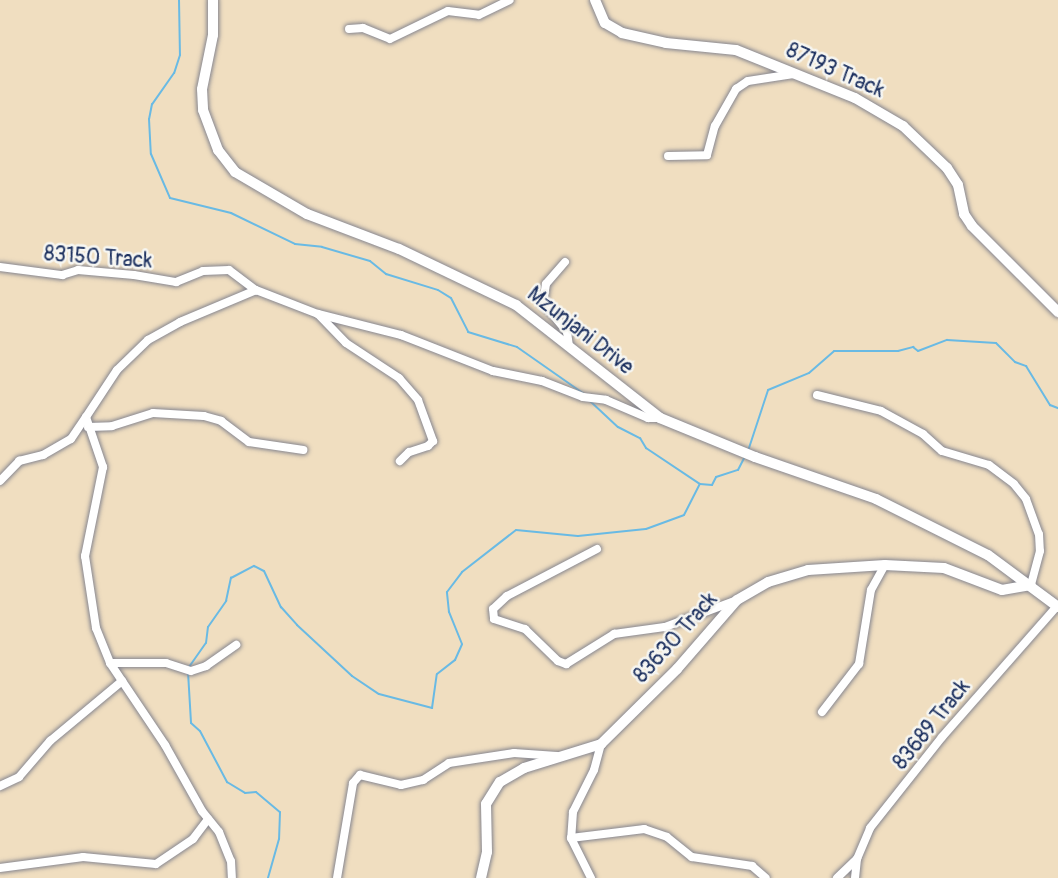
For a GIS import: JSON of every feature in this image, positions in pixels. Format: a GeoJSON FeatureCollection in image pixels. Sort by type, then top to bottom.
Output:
{"type":"FeatureCollection","features":[{"type":"Feature","properties":{"kind":"street","name":"Mzunjani Drive"},"geometry":{"type":"LineString","coordinates":[[213,0],[213,35],[202,89],[203,110],[218,150],[235,172],[307,214],[399,249],[506,300],[569,346],[660,418],[755,457],[876,499],[988,555],[1031,585],[1057,607]]}},
{"type":"Feature","properties":{"kind":"street"},"geometry":{"type":"LineString","coordinates":[[349,29],[363,28],[390,39],[444,13],[479,15],[510,0]]}},
{"type":"Feature","properties":{"kind":"street","name":"87193 Track"},"geometry":{"type":"LineString","coordinates":[[595,0],[605,23],[622,33],[666,43],[736,50],[855,98],[916,137],[954,178],[964,214],[972,226],[1058,312]]}},
{"type":"Feature","properties":{"kind":"street"},"geometry":{"type":"LineString","coordinates":[[668,156],[707,155],[715,126],[742,84],[795,74]]}},
{"type":"Feature","properties":{"kind":"street"},"geometry":{"type":"LineString","coordinates":[[565,262],[546,284],[543,303],[567,332],[569,346]]}},
{"type":"Feature","properties":{"kind":"street","name":"83150 Track"},"geometry":{"type":"LineString","coordinates":[[0,267],[62,275],[78,270],[134,275],[176,282],[218,269],[239,275],[256,290],[318,314],[401,335],[493,371],[542,381],[648,418],[660,418]]}},
{"type":"Feature","properties":{"kind":"street"},"geometry":{"type":"LineString","coordinates":[[0,480],[19,461],[43,455],[71,439],[117,370],[148,340],[166,328],[256,290]]}},
{"type":"Feature","properties":{"kind":"street"},"geometry":{"type":"LineString","coordinates":[[318,314],[346,343],[399,378],[418,400],[433,441],[429,446],[409,452],[400,460]]}},
{"type":"Feature","properties":{"kind":"street"},"geometry":{"type":"LineString","coordinates":[[818,394],[880,411],[923,434],[942,451],[989,465],[1014,484],[1026,499],[1039,534],[1039,558],[1031,585]]}},
{"type":"Feature","properties":{"kind":"street"},"geometry":{"type":"LineString","coordinates":[[88,427],[112,426],[159,413],[204,416],[220,421],[249,442],[303,450]]}},
{"type":"Feature","properties":{"kind":"street"},"geometry":{"type":"LineString","coordinates":[[86,417],[103,466],[86,544],[85,568],[96,628],[110,663],[227,849],[232,878]]}},
{"type":"Feature","properties":{"kind":"street"},"geometry":{"type":"LineString","coordinates":[[597,549],[507,596],[493,609],[494,619],[529,632],[558,661],[566,663],[614,634],[665,627],[737,600]]}},
{"type":"Feature","properties":{"kind":"street"},"geometry":{"type":"LineString","coordinates":[[822,712],[859,664],[871,591],[885,564]]}},
{"type":"Feature","properties":{"kind":"street","name":"83630 Track"},"geometry":{"type":"LineString","coordinates":[[482,878],[487,852],[486,804],[491,793],[509,776],[558,756],[601,744],[677,669],[737,600],[792,573],[885,564],[944,568],[1002,590],[1031,585]]}},
{"type":"Feature","properties":{"kind":"street","name":"83689 Track"},"geometry":{"type":"LineString","coordinates":[[857,876],[857,859],[870,828],[942,737],[1057,607]]}},
{"type":"Feature","properties":{"kind":"street"},"geometry":{"type":"LineString","coordinates":[[110,663],[166,663],[188,671],[206,666],[236,645]]}},
{"type":"Feature","properties":{"kind":"street"},"geometry":{"type":"LineString","coordinates":[[0,786],[26,771],[50,741],[122,681]]}},
{"type":"Feature","properties":{"kind":"street"},"geometry":{"type":"LineString","coordinates":[[591,878],[571,838],[573,812],[588,785],[601,744]]}},
{"type":"Feature","properties":{"kind":"street"},"geometry":{"type":"LineString","coordinates":[[337,878],[353,783],[360,775],[401,785],[423,780],[449,764],[514,753],[558,756]]}},
{"type":"Feature","properties":{"kind":"street"},"geometry":{"type":"LineString","coordinates":[[0,868],[83,857],[156,864],[193,839],[208,819]]}},
{"type":"Feature","properties":{"kind":"street"},"geometry":{"type":"LineString","coordinates":[[571,838],[644,829],[667,837],[692,857],[752,866],[766,878]]}},
{"type":"Feature","properties":{"kind":"street"},"geometry":{"type":"LineString","coordinates":[[837,878],[857,859]]}},
{"type":"Feature","properties":{"kind":"waterway"},"geometry":{"type":"LineString","coordinates":[[179,0],[180,55],[174,73],[152,104],[149,119],[151,154],[170,198],[231,213],[295,244],[322,247],[370,261],[386,274],[438,290],[451,298],[468,332],[517,347],[584,394]]}},
{"type":"Feature","properties":{"kind":"waterway"},"geometry":{"type":"LineString","coordinates":[[748,451],[768,390],[809,373],[834,351],[898,351],[913,347],[918,351],[947,340],[996,343],[1015,362],[1026,366],[1050,405],[1058,408]]}},
{"type":"Feature","properties":{"kind":"waterway"},"geometry":{"type":"LineString","coordinates":[[590,401],[618,427],[640,438],[646,448],[700,484],[712,485],[716,477],[738,470],[745,456]]}},
{"type":"Feature","properties":{"kind":"waterway"},"geometry":{"type":"LineString","coordinates":[[189,667],[206,643],[208,627],[226,601],[231,578],[254,566],[264,571],[281,607],[297,625],[352,676],[379,694],[432,708],[437,674],[455,660],[462,644],[449,612],[447,592],[462,572],[516,530],[578,536],[646,529],[684,515],[700,484]]}},
{"type":"Feature","properties":{"kind":"waterway"},"geometry":{"type":"LineString","coordinates":[[188,672],[191,723],[200,731],[227,782],[245,793],[256,792],[280,812],[279,839],[268,878]]}}]}
